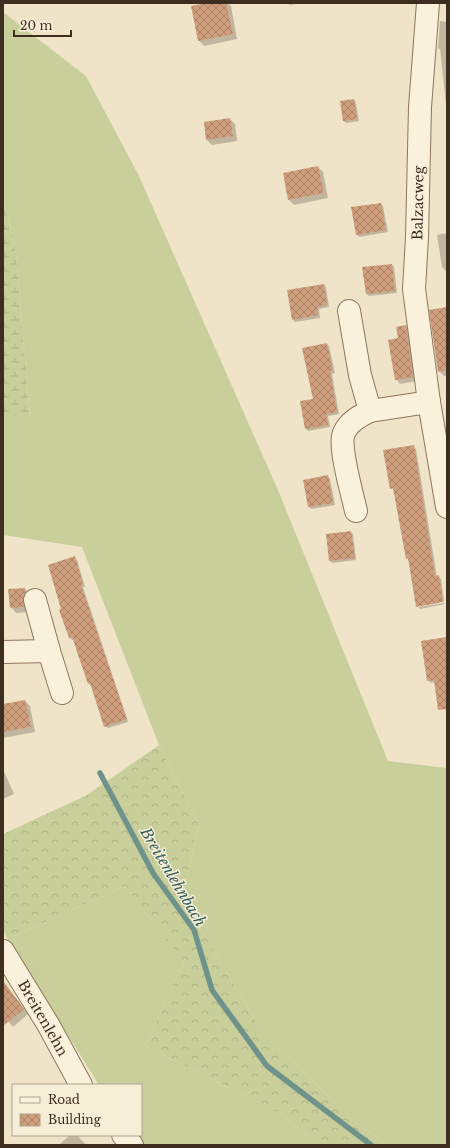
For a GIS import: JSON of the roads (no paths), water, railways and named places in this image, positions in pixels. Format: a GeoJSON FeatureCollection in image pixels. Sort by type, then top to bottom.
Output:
{"type":"FeatureCollection","features":[{"type":"Feature","properties":{"kind":"street","name":"Balzacweg"},"geometry":{"type":"LineString","coordinates":[[428,3],[420,107],[417,238],[414,289],[429,402],[447,507]]}},
{"type":"Feature","properties":{"kind":"street"},"geometry":{"type":"LineString","coordinates":[[349,311],[362,380],[370,411]]}},
{"type":"Feature","properties":{"kind":"street"},"geometry":{"type":"LineString","coordinates":[[356,511],[345,459],[343,437],[346,429],[360,415],[370,411],[429,402]]}},
{"type":"Feature","properties":{"kind":"street"},"geometry":{"type":"LineString","coordinates":[[35,600],[62,694]]}},
{"type":"Feature","properties":{"kind":"street"},"geometry":{"type":"LineString","coordinates":[[3,652],[49,651]]}},
{"type":"Feature","properties":{"kind":"street","name":"Breitenlehn"},"geometry":{"type":"LineString","coordinates":[[3,951],[50,1026],[80,1084]]}},
{"type":"Feature","properties":{"kind":"street"},"geometry":{"type":"LineString","coordinates":[[124,1136],[132,1145]]}},
{"type":"Feature","properties":{"kind":"waterway","name":"Breitenlehnbach"},"geometry":{"type":"LineString","coordinates":[[100,773],[153,873],[194,930],[212,990],[267,1066],[371,1145]]}}]}
